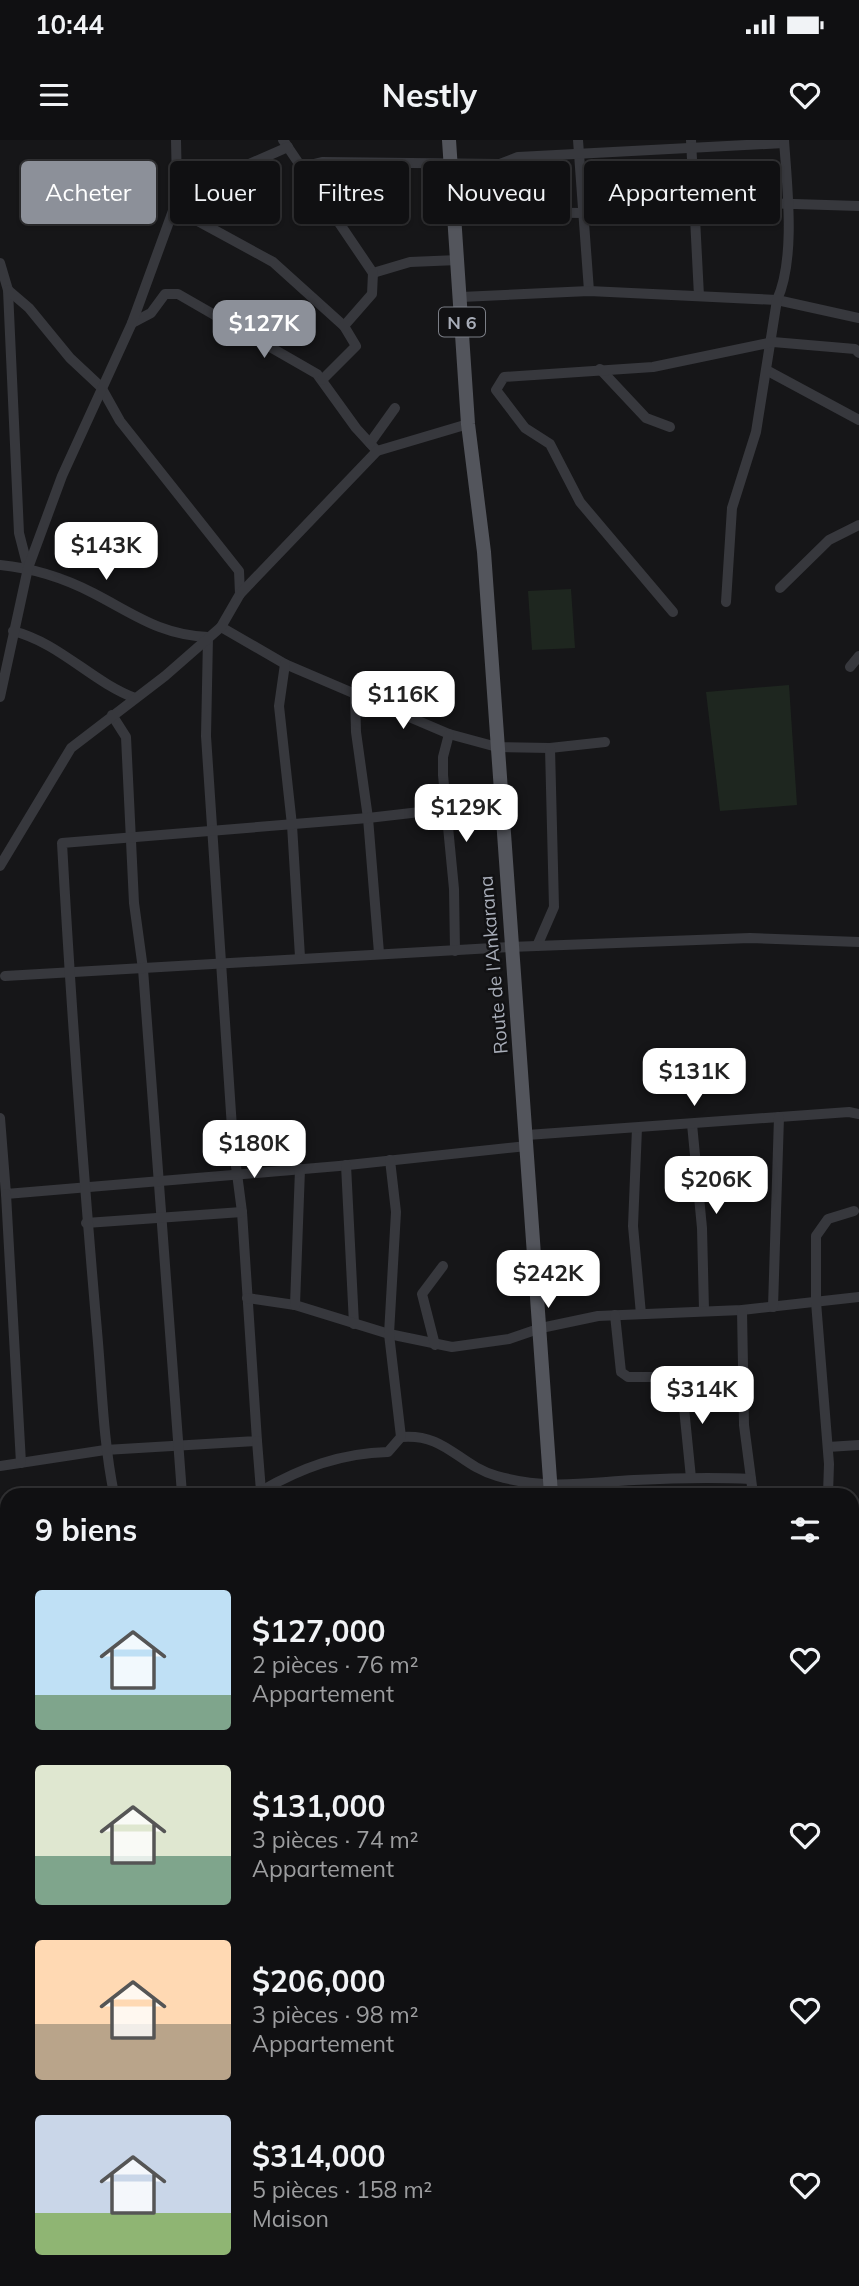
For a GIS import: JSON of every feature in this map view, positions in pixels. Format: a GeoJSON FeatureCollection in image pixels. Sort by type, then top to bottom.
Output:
{"type":"FeatureCollection","features":[{"type":"Feature","properties":{"kind":"main road","name":"Route de l'Ankarana"},"geometry":{"type":"LineString","coordinates":[[449,140],[451,161]]}},
{"type":"Feature","properties":{"kind":"main road","name":"Route de l'Ankarana"},"geometry":{"type":"LineString","coordinates":[[456,224],[468,424],[484,552],[500,815],[541,1328],[550,1488]]}},
{"type":"Feature","properties":{"kind":"street"},"geometry":{"type":"LineString","coordinates":[[176,140],[176,161]]}},
{"type":"Feature","properties":{"kind":"street"},"geometry":{"type":"LineString","coordinates":[[578,140],[589,291]]}},
{"type":"Feature","properties":{"kind":"street"},"geometry":{"type":"LineString","coordinates":[[508,161],[518,157],[784,141],[788,205],[785,282],[777,300],[773,342],[756,432],[732,508],[726,602]]}},
{"type":"Feature","properties":{"kind":"street"},"geometry":{"type":"LineString","coordinates":[[251,161],[286,144],[297,161]]}},
{"type":"Feature","properties":{"kind":"street"},"geometry":{"type":"LineString","coordinates":[[780,205],[859,206]]}},
{"type":"Feature","properties":{"kind":"street"},"geometry":{"type":"LineString","coordinates":[[570,213],[582,213]]}},
{"type":"Feature","properties":{"kind":"street"},"geometry":{"type":"LineString","coordinates":[[0,697],[28,568],[62,476],[132,323],[170,219]]}},
{"type":"Feature","properties":{"kind":"street"},"geometry":{"type":"LineString","coordinates":[[204,224],[273,261],[344,327],[356,346],[322,380]]}},
{"type":"Feature","properties":{"kind":"street"},"geometry":{"type":"LineString","coordinates":[[340,224],[373,273],[372,294],[344,327]]}},
{"type":"Feature","properties":{"kind":"street"},"geometry":{"type":"LineString","coordinates":[[697,224],[699,296]]}},
{"type":"Feature","properties":{"kind":"street"},"geometry":{"type":"LineString","coordinates":[[373,273],[410,262],[458,260]]}},
{"type":"Feature","properties":{"kind":"street"},"geometry":{"type":"LineString","coordinates":[[0,263],[8,290],[19,533],[28,568]]}},
{"type":"Feature","properties":{"kind":"street"},"geometry":{"type":"LineString","coordinates":[[8,290],[29,308],[70,358],[101,387],[120,421],[239,571],[240,594]]}},
{"type":"Feature","properties":{"kind":"street"},"geometry":{"type":"LineString","coordinates":[[461,297],[589,291],[777,300],[859,318]]}},
{"type":"Feature","properties":{"kind":"street"},"geometry":{"type":"LineString","coordinates":[[132,323],[150,313],[164,294],[177,294],[303,364],[322,380],[374,447]]}},
{"type":"Feature","properties":{"kind":"street"},"geometry":{"type":"LineString","coordinates":[[673,612],[580,502],[550,444],[525,428],[496,390],[504,377],[653,367],[773,342],[855,349],[859,353]]}},
{"type":"Feature","properties":{"kind":"street"},"geometry":{"type":"LineString","coordinates":[[600,369],[646,418],[670,428]]}},
{"type":"Feature","properties":{"kind":"street"},"geometry":{"type":"LineString","coordinates":[[768,371],[859,420]]}},
{"type":"Feature","properties":{"kind":"street"},"geometry":{"type":"LineString","coordinates":[[0,866],[71,748],[221,627],[240,594],[374,447],[395,408]]}},
{"type":"Feature","properties":{"kind":"street"},"geometry":{"type":"LineString","coordinates":[[374,447],[468,424]]}},
{"type":"Feature","properties":{"kind":"street"},"geometry":{"type":"LineString","coordinates":[[780,588],[830,540],[859,525]]}},
{"type":"Feature","properties":{"kind":"street"},"geometry":{"type":"LineString","coordinates":[[0,565],[28,568],[34,573],[61,579],[92,592],[155,628],[186,636],[208,637]]}},
{"type":"Feature","properties":{"kind":"street"},"geometry":{"type":"LineString","coordinates":[[221,627],[285,664],[449,734],[497,747],[550,748],[605,742]]}},
{"type":"Feature","properties":{"kind":"street"},"geometry":{"type":"LineString","coordinates":[[13,631],[63,653],[103,681],[135,698]]}},
{"type":"Feature","properties":{"kind":"street"},"geometry":{"type":"LineString","coordinates":[[208,637],[206,736],[260,1488]]}},
{"type":"Feature","properties":{"kind":"street"},"geometry":{"type":"LineString","coordinates":[[850,667],[859,656]]}},
{"type":"Feature","properties":{"kind":"street"},"geometry":{"type":"LineString","coordinates":[[285,664],[279,706],[292,825],[300,957]]}},
{"type":"Feature","properties":{"kind":"street"},"geometry":{"type":"LineString","coordinates":[[355,692],[356,732],[368,818],[379,953]]}},
{"type":"Feature","properties":{"kind":"street"},"geometry":{"type":"LineString","coordinates":[[112,715],[126,737],[133,836],[134,903],[143,969],[181,1488]]}},
{"type":"Feature","properties":{"kind":"street"},"geometry":{"type":"LineString","coordinates":[[449,734],[443,757],[454,888],[455,951]]}},
{"type":"Feature","properties":{"kind":"street"},"geometry":{"type":"LineString","coordinates":[[537,946],[554,906],[550,748]]}},
{"type":"Feature","properties":{"kind":"street"},"geometry":{"type":"LineString","coordinates":[[113,1488],[105,1450],[98,1332],[86,1223],[86,1187],[69,974],[62,843],[292,825],[446,809],[500,815]]}},
{"type":"Feature","properties":{"kind":"street"},"geometry":{"type":"LineString","coordinates":[[5,976],[510,947],[750,938],[859,942]]}},
{"type":"Feature","properties":{"kind":"street"},"geometry":{"type":"LineString","coordinates":[[6,1194],[346,1165],[637,1128],[779,1116],[859,1114]]}},
{"type":"Feature","properties":{"kind":"street"},"geometry":{"type":"LineString","coordinates":[[773,1307],[779,1116]]}},
{"type":"Feature","properties":{"kind":"street"},"geometry":{"type":"LineString","coordinates":[[0,1118],[22,1463]]}},
{"type":"Feature","properties":{"kind":"street"},"geometry":{"type":"LineString","coordinates":[[692,1124],[702,1228],[704,1310]]}},
{"type":"Feature","properties":{"kind":"street"},"geometry":{"type":"LineString","coordinates":[[637,1128],[633,1226],[640,1314]]}},
{"type":"Feature","properties":{"kind":"street"},"geometry":{"type":"LineString","coordinates":[[268,1488],[291,1474],[337,1457],[388,1452],[401,1437],[389,1334],[396,1212],[390,1160]]}},
{"type":"Feature","properties":{"kind":"street"},"geometry":{"type":"LineString","coordinates":[[346,1165],[354,1324]]}},
{"type":"Feature","properties":{"kind":"street"},"geometry":{"type":"LineString","coordinates":[[295,1304],[300,1169]]}},
{"type":"Feature","properties":{"kind":"street"},"geometry":{"type":"LineString","coordinates":[[828,1488],[828,1447],[816,1302],[816,1236],[828,1219],[854,1211]]}},
{"type":"Feature","properties":{"kind":"street"},"geometry":{"type":"LineString","coordinates":[[86,1223],[242,1212]]}},
{"type":"Feature","properties":{"kind":"street"},"geometry":{"type":"LineString","coordinates":[[435,1345],[422,1294],[443,1266]]}},
{"type":"Feature","properties":{"kind":"street"},"geometry":{"type":"LineString","coordinates":[[247,1298],[295,1304],[389,1334],[452,1347],[509,1339],[541,1328],[615,1315],[742,1310],[859,1297]]}},
{"type":"Feature","properties":{"kind":"street"},"geometry":{"type":"LineString","coordinates":[[742,1310],[744,1425],[752,1488]]}},
{"type":"Feature","properties":{"kind":"street"},"geometry":{"type":"LineString","coordinates":[[615,1315],[621,1372],[628,1377],[743,1377]]}},
{"type":"Feature","properties":{"kind":"street"},"geometry":{"type":"LineString","coordinates":[[681,1378],[691,1478]]}},
{"type":"Feature","properties":{"kind":"street"},"geometry":{"type":"LineString","coordinates":[[401,1437],[429,1438],[444,1444],[479,1471],[542,1488]]}},
{"type":"Feature","properties":{"kind":"street"},"geometry":{"type":"LineString","coordinates":[[0,1466],[105,1450],[257,1441]]}},
{"type":"Feature","properties":{"kind":"street"},"geometry":{"type":"LineString","coordinates":[[828,1447],[859,1445]]}},
{"type":"Feature","properties":{"kind":"street"},"geometry":{"type":"LineString","coordinates":[[574,1488],[691,1478],[751,1479]]}},
{"type":"Feature","properties":{"kind":"shaded area"},"geometry":{"type":"Polygon","coordinates":[[[571,589],[575,648],[532,650],[528,591],[571,589]]]}},
{"type":"Feature","properties":{"kind":"shaded area"},"geometry":{"type":"Polygon","coordinates":[[[789,685],[797,805],[720,811],[706,692],[789,685]]]}}]}
